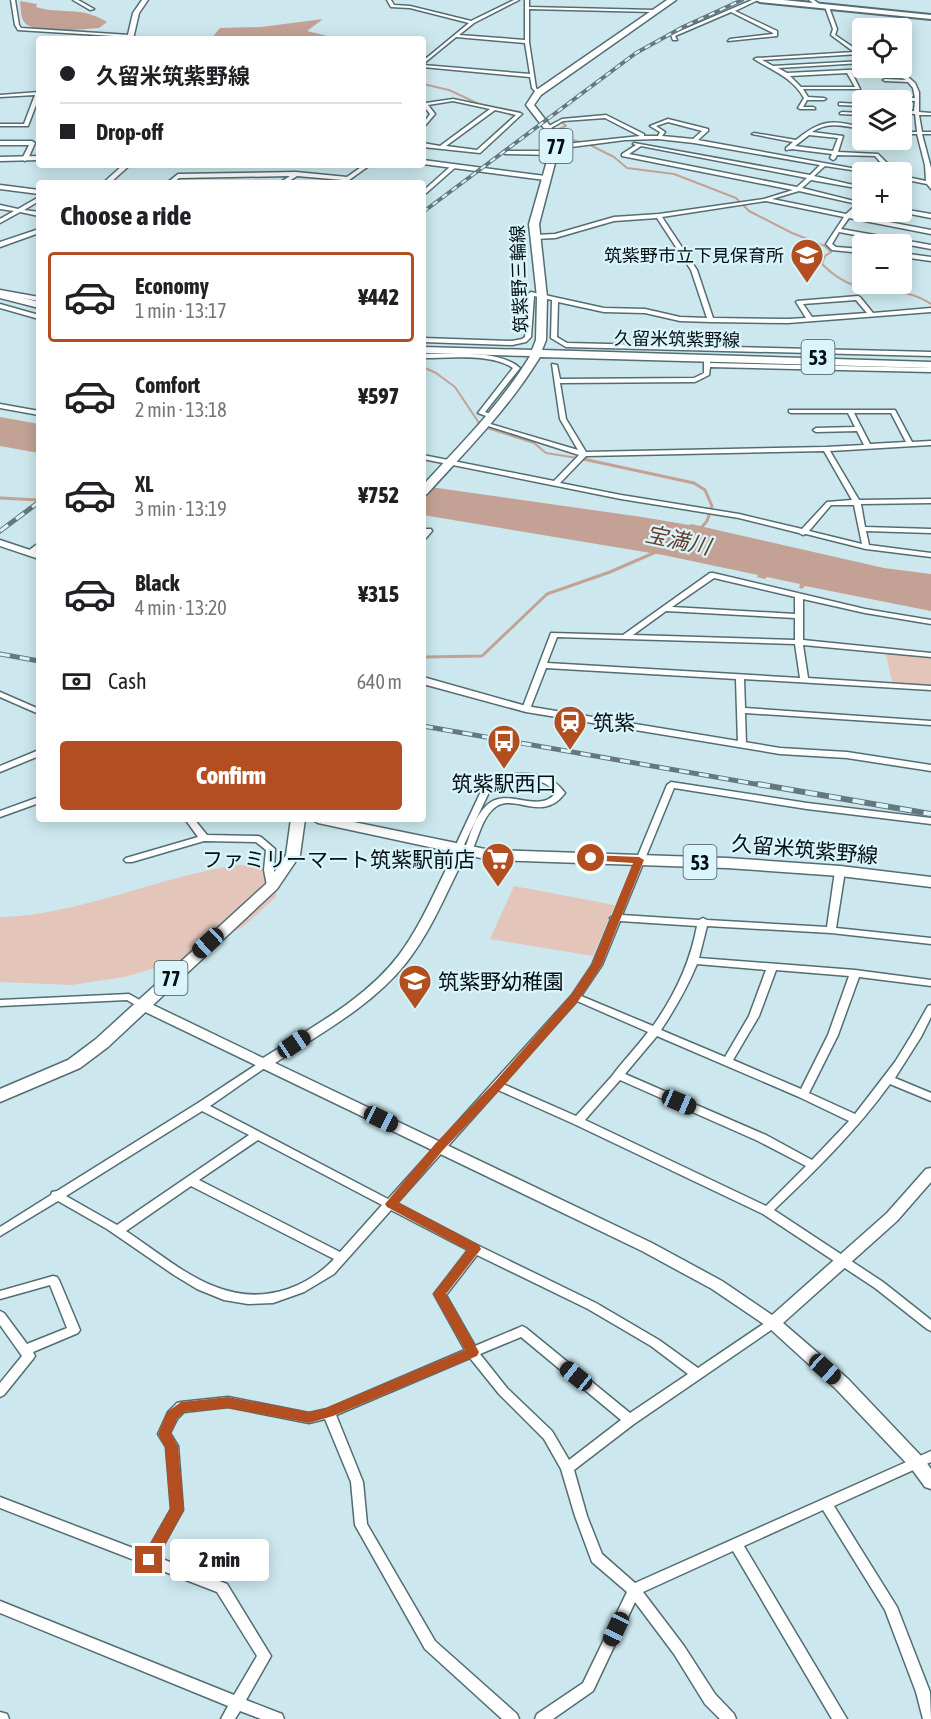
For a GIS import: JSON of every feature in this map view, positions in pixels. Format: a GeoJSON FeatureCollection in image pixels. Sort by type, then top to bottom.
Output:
{"type":"FeatureCollection","features":[{"type":"Feature","properties":{"kind":"highway"},"geometry":{"type":"LineString","coordinates":[[760,0],[931,17]]}},
{"type":"Feature","properties":{"kind":"main road"},"geometry":{"type":"LineString","coordinates":[[538,93],[672,0]]}},
{"type":"Feature","properties":{"kind":"main road","name":"77"},"geometry":{"type":"LineString","coordinates":[[538,93],[530,105],[557,140],[554,150]]}},
{"type":"Feature","properties":{"kind":"main road","name":"筑紫野三輪線"},"geometry":{"type":"LineString","coordinates":[[426,489],[520,381],[537,351],[541,340],[542,297],[534,224],[554,150]]}},
{"type":"Feature","properties":{"kind":"main road"},"geometry":{"type":"LineString","coordinates":[[0,294],[36,304]]}},
{"type":"Feature","properties":{"kind":"main road"},"geometry":{"type":"LineString","coordinates":[[0,304],[36,310]]}},
{"type":"Feature","properties":{"kind":"main road","name":"久留米筑紫野線"},"geometry":{"type":"LineString","coordinates":[[426,345],[706,359],[931,365]]}},
{"type":"Feature","properties":{"kind":"main road","name":"久留米筑紫野線"},"geometry":{"type":"LineString","coordinates":[[426,350],[537,351]]}},
{"type":"Feature","properties":{"kind":"main road","name":"久留米筑紫野線"},"geometry":{"type":"LineString","coordinates":[[706,359],[931,360]]}},
{"type":"Feature","properties":{"kind":"main road","name":"77"},"geometry":{"type":"LineString","coordinates":[[0,1096],[74,1064],[102,1043],[272,886],[293,855],[298,822]]}},
{"type":"Feature","properties":{"kind":"main road","name":"久留米筑紫野線"},"geometry":{"type":"LineString","coordinates":[[359,823],[490,855],[727,863],[840,871],[931,882]]}},
{"type":"Feature","properties":{"kind":"street"},"geometry":{"type":"LineString","coordinates":[[13,0],[17,25],[20,29],[116,36]]}},
{"type":"Feature","properties":{"kind":"street"},"geometry":{"type":"LineString","coordinates":[[75,0],[92,9]]}},
{"type":"Feature","properties":{"kind":"street"},"geometry":{"type":"LineString","coordinates":[[130,36],[136,13],[145,0]]}},
{"type":"Feature","properties":{"kind":"street"},"geometry":{"type":"LineString","coordinates":[[389,0],[393,6],[410,7],[472,22]]}},
{"type":"Feature","properties":{"kind":"street"},"geometry":{"type":"LineString","coordinates":[[426,61],[472,22],[517,0]]}},
{"type":"Feature","properties":{"kind":"street"},"geometry":{"type":"LineString","coordinates":[[527,0],[526,42],[531,76],[538,93]]}},
{"type":"Feature","properties":{"kind":"street"},"geometry":{"type":"LineString","coordinates":[[675,39],[673,35],[756,0]]}},
{"type":"Feature","properties":{"kind":"street"},"geometry":{"type":"LineString","coordinates":[[811,0],[826,5],[835,29],[833,35],[852,48]]}},
{"type":"Feature","properties":{"kind":"street"},"geometry":{"type":"LineString","coordinates":[[526,8],[654,11]]}},
{"type":"Feature","properties":{"kind":"street"},"geometry":{"type":"LineString","coordinates":[[730,40],[775,35],[775,32],[732,11]]}},
{"type":"Feature","properties":{"kind":"street"},"geometry":{"type":"LineString","coordinates":[[456,36],[526,42]]}},
{"type":"Feature","properties":{"kind":"street"},"geometry":{"type":"LineString","coordinates":[[806,98],[801,88],[772,66],[756,59],[852,54]]}},
{"type":"Feature","properties":{"kind":"street"},"geometry":{"type":"LineString","coordinates":[[772,66],[852,62]]}},
{"type":"Feature","properties":{"kind":"street"},"geometry":{"type":"LineString","coordinates":[[426,64],[531,76]]}},
{"type":"Feature","properties":{"kind":"street"},"geometry":{"type":"LineString","coordinates":[[801,88],[858,88],[849,72]]}},
{"type":"Feature","properties":{"kind":"street"},"geometry":{"type":"LineString","coordinates":[[784,75],[852,72]]}},
{"type":"Feature","properties":{"kind":"street"},"geometry":{"type":"LineString","coordinates":[[905,78],[911,81],[918,95],[916,112],[922,151],[929,168],[930,185],[912,180]]}},
{"type":"Feature","properties":{"kind":"street"},"geometry":{"type":"LineString","coordinates":[[885,80],[911,81]]}},
{"type":"Feature","properties":{"kind":"street"},"geometry":{"type":"LineString","coordinates":[[0,96],[36,93]]}},
{"type":"Feature","properties":{"kind":"street"},"geometry":{"type":"LineString","coordinates":[[806,98],[824,99]]}},
{"type":"Feature","properties":{"kind":"street"},"geometry":{"type":"LineString","coordinates":[[806,98],[800,108],[813,108]]}},
{"type":"Feature","properties":{"kind":"street"},"geometry":{"type":"LineString","coordinates":[[426,103],[453,100],[520,114],[534,113]]}},
{"type":"Feature","properties":{"kind":"street"},"geometry":{"type":"LineString","coordinates":[[912,100],[917,100]]}},
{"type":"Feature","properties":{"kind":"street"},"geometry":{"type":"LineString","coordinates":[[0,125],[26,125],[36,104]]}},
{"type":"Feature","properties":{"kind":"street"},"geometry":{"type":"LineString","coordinates":[[426,104],[433,114]]}},
{"type":"Feature","properties":{"kind":"street"},"geometry":{"type":"LineString","coordinates":[[841,104],[852,105]]}},
{"type":"Feature","properties":{"kind":"street"},"geometry":{"type":"LineString","coordinates":[[440,148],[494,109]]}},
{"type":"Feature","properties":{"kind":"street"},"geometry":{"type":"LineString","coordinates":[[912,112],[931,114]]}},
{"type":"Feature","properties":{"kind":"street"},"geometry":{"type":"LineString","coordinates":[[842,113],[852,114]]}},
{"type":"Feature","properties":{"kind":"street"},"geometry":{"type":"LineString","coordinates":[[30,114],[36,114]]}},
{"type":"Feature","properties":{"kind":"street"},"geometry":{"type":"LineString","coordinates":[[426,115],[433,114]]}},
{"type":"Feature","properties":{"kind":"street"},"geometry":{"type":"LineString","coordinates":[[426,124],[433,114]]}},
{"type":"Feature","properties":{"kind":"street"},"geometry":{"type":"LineString","coordinates":[[426,146],[478,152],[520,114]]}},
{"type":"Feature","properties":{"kind":"street"},"geometry":{"type":"LineString","coordinates":[[549,127],[562,120],[606,116],[644,136]]}},
{"type":"Feature","properties":{"kind":"street"},"geometry":{"type":"LineString","coordinates":[[660,135],[663,132],[652,126],[668,120],[706,130],[694,141]]}},
{"type":"Feature","properties":{"kind":"street"},"geometry":{"type":"LineString","coordinates":[[779,156],[824,120],[852,126]]}},
{"type":"Feature","properties":{"kind":"street"},"geometry":{"type":"LineString","coordinates":[[535,237],[555,236],[614,219],[659,216],[765,200],[797,190],[827,165],[841,137],[807,133]]}},
{"type":"Feature","properties":{"kind":"street"},"geometry":{"type":"LineString","coordinates":[[912,133],[931,133]]}},
{"type":"Feature","properties":{"kind":"street"},"geometry":{"type":"LineString","coordinates":[[754,134],[796,141]]}},
{"type":"Feature","properties":{"kind":"street"},"geometry":{"type":"LineString","coordinates":[[507,153],[554,150],[613,139],[660,135],[852,169]]}},
{"type":"Feature","properties":{"kind":"street"},"geometry":{"type":"LineString","coordinates":[[613,139],[852,186]]}},
{"type":"Feature","properties":{"kind":"street"},"geometry":{"type":"LineString","coordinates":[[0,143],[32,142],[25,159]]}},
{"type":"Feature","properties":{"kind":"street"},"geometry":{"type":"LineString","coordinates":[[640,145],[624,155],[852,202]]}},
{"type":"Feature","properties":{"kind":"street"},"geometry":{"type":"LineString","coordinates":[[791,147],[835,153],[876,155],[883,162]]}},
{"type":"Feature","properties":{"kind":"street"},"geometry":{"type":"LineString","coordinates":[[922,151],[931,152]]}},
{"type":"Feature","properties":{"kind":"street"},"geometry":{"type":"LineString","coordinates":[[0,159],[36,158]]}},
{"type":"Feature","properties":{"kind":"street"},"geometry":{"type":"LineString","coordinates":[[713,172],[729,161]]}},
{"type":"Feature","properties":{"kind":"street"},"geometry":{"type":"LineString","coordinates":[[426,162],[546,178]]}},
{"type":"Feature","properties":{"kind":"street"},"geometry":{"type":"LineString","coordinates":[[426,191],[454,166]]}},
{"type":"Feature","properties":{"kind":"street"},"geometry":{"type":"LineString","coordinates":[[110,180],[124,168]]}},
{"type":"Feature","properties":{"kind":"street"},"geometry":{"type":"LineString","coordinates":[[251,168],[251,174]]}},
{"type":"Feature","properties":{"kind":"street"},"geometry":{"type":"LineString","coordinates":[[173,180],[178,176],[251,174],[296,174],[348,179],[363,168]]}},
{"type":"Feature","properties":{"kind":"street"},"geometry":{"type":"LineString","coordinates":[[287,180],[296,174]]}},
{"type":"Feature","properties":{"kind":"street"},"geometry":{"type":"LineString","coordinates":[[221,180],[226,175]]}},
{"type":"Feature","properties":{"kind":"street"},"geometry":{"type":"LineString","coordinates":[[0,187],[36,192]]}},
{"type":"Feature","properties":{"kind":"street"},"geometry":{"type":"LineString","coordinates":[[765,200],[931,232]]}},
{"type":"Feature","properties":{"kind":"street"},"geometry":{"type":"LineString","coordinates":[[0,221],[22,211],[36,201]]}},
{"type":"Feature","properties":{"kind":"street"},"geometry":{"type":"LineString","coordinates":[[0,207],[36,213]]}},
{"type":"Feature","properties":{"kind":"street"},"geometry":{"type":"LineString","coordinates":[[852,212],[829,244],[834,249],[852,250]]}},
{"type":"Feature","properties":{"kind":"street"},"geometry":{"type":"LineString","coordinates":[[912,213],[931,216]]}},
{"type":"Feature","properties":{"kind":"street"},"geometry":{"type":"LineString","coordinates":[[659,216],[693,270],[711,320]]}},
{"type":"Feature","properties":{"kind":"street"},"geometry":{"type":"LineString","coordinates":[[837,231],[931,247]]}},
{"type":"Feature","properties":{"kind":"street"},"geometry":{"type":"LineString","coordinates":[[0,245],[36,232]]}},
{"type":"Feature","properties":{"kind":"street"},"geometry":{"type":"LineString","coordinates":[[912,256],[931,259]]}},
{"type":"Feature","properties":{"kind":"street"},"geometry":{"type":"LineString","coordinates":[[0,294],[36,298]]}},
{"type":"Feature","properties":{"kind":"street"},"geometry":{"type":"LineString","coordinates":[[426,340],[512,343],[524,341],[528,337],[531,294],[604,310],[637,310],[680,319],[788,321],[931,310]]}},
{"type":"Feature","properties":{"kind":"street"},"geometry":{"type":"LineString","coordinates":[[810,319],[800,302],[858,298],[871,314]]}},
{"type":"Feature","properties":{"kind":"street"},"geometry":{"type":"LineString","coordinates":[[555,301],[554,338],[566,345],[931,354]]}},
{"type":"Feature","properties":{"kind":"street"},"geometry":{"type":"LineString","coordinates":[[0,304],[36,316]]}},
{"type":"Feature","properties":{"kind":"street"},"geometry":{"type":"LineString","coordinates":[[426,356],[500,359],[514,364],[517,368],[481,413],[488,420],[584,454],[826,449],[931,443]]}},
{"type":"Feature","properties":{"kind":"street"},"geometry":{"type":"LineString","coordinates":[[558,381],[695,380],[707,375],[706,359],[931,370]]}},
{"type":"Feature","properties":{"kind":"street"},"geometry":{"type":"LineString","coordinates":[[554,365],[563,419],[584,454]]}},
{"type":"Feature","properties":{"kind":"street"},"geometry":{"type":"LineString","coordinates":[[0,406],[36,412]]}},
{"type":"Feature","properties":{"kind":"street"},"geometry":{"type":"LineString","coordinates":[[791,411],[893,411],[910,444]]}},
{"type":"Feature","properties":{"kind":"street"},"geometry":{"type":"LineString","coordinates":[[850,411],[868,447]]}},
{"type":"Feature","properties":{"kind":"street"},"geometry":{"type":"LineString","coordinates":[[816,430],[859,429]]}},
{"type":"Feature","properties":{"kind":"street"},"geometry":{"type":"LineString","coordinates":[[826,449],[857,503],[866,547]]}},
{"type":"Feature","properties":{"kind":"street"},"geometry":{"type":"LineString","coordinates":[[556,483],[584,454]]}},
{"type":"Feature","properties":{"kind":"street"},"geometry":{"type":"LineString","coordinates":[[426,457],[621,497],[739,516],[866,547],[931,555]]}},
{"type":"Feature","properties":{"kind":"street"},"geometry":{"type":"LineString","coordinates":[[803,533],[829,503],[931,501]]}},
{"type":"Feature","properties":{"kind":"street"},"geometry":{"type":"LineString","coordinates":[[862,529],[931,531]]}},
{"type":"Feature","properties":{"kind":"street"},"geometry":{"type":"LineString","coordinates":[[0,543],[36,552]]}},
{"type":"Feature","properties":{"kind":"street"},"geometry":{"type":"LineString","coordinates":[[626,636],[713,575],[865,611],[931,622]]}},
{"type":"Feature","properties":{"kind":"street"},"geometry":{"type":"LineString","coordinates":[[798,596],[799,642],[804,681]]}},
{"type":"Feature","properties":{"kind":"street"},"geometry":{"type":"LineString","coordinates":[[666,609],[798,616]]}},
{"type":"Feature","properties":{"kind":"street"},"geometry":{"type":"LineString","coordinates":[[526,710],[554,635],[799,642],[931,655]]}},
{"type":"Feature","properties":{"kind":"street"},"geometry":{"type":"LineString","coordinates":[[543,665],[931,688]]}},
{"type":"Feature","properties":{"kind":"street"},"geometry":{"type":"LineString","coordinates":[[740,677],[742,744]]}},
{"type":"Feature","properties":{"kind":"street"},"geometry":{"type":"LineString","coordinates":[[426,681],[526,710],[780,751],[847,755],[931,768]]}},
{"type":"Feature","properties":{"kind":"street"},"geometry":{"type":"LineString","coordinates":[[0,694],[36,711]]}},
{"type":"Feature","properties":{"kind":"street"},"geometry":{"type":"LineString","coordinates":[[741,710],[931,723]]}},
{"type":"Feature","properties":{"kind":"street"},"geometry":{"type":"LineString","coordinates":[[0,769],[36,754]]}},
{"type":"Feature","properties":{"kind":"street"},"geometry":{"type":"LineString","coordinates":[[0,1232],[202,1106],[351,1006],[388,976],[416,941],[462,850],[487,787],[492,783],[506,777],[528,777],[548,780],[559,789],[561,794],[557,800],[548,805],[507,801],[491,805],[462,850]]}},
{"type":"Feature","properties":{"kind":"street"},"geometry":{"type":"LineString","coordinates":[[56,1195],[117,1230],[196,1285],[220,1294],[251,1301],[285,1297],[311,1285],[330,1271],[340,1257],[391,1204],[439,1147],[498,1086],[575,998],[597,965],[671,785],[807,806],[931,821]]}},
{"type":"Feature","properties":{"kind":"street"},"geometry":{"type":"LineString","coordinates":[[0,814],[36,801]]}},
{"type":"Feature","properties":{"kind":"street"},"geometry":{"type":"LineString","coordinates":[[191,822],[204,838]]}},
{"type":"Feature","properties":{"kind":"street"},"geometry":{"type":"LineString","coordinates":[[129,860],[204,838],[258,839],[271,849],[269,870],[272,886]]}},
{"type":"Feature","properties":{"kind":"street"},"geometry":{"type":"LineString","coordinates":[[831,930],[840,871]]}},
{"type":"Feature","properties":{"kind":"street"},"geometry":{"type":"LineString","coordinates":[[615,918],[703,921],[831,930],[931,941]]}},
{"type":"Feature","properties":{"kind":"street"},"geometry":{"type":"LineString","coordinates":[[578,1121],[655,1032],[677,996],[694,961],[703,921]]}},
{"type":"Feature","properties":{"kind":"street"},"geometry":{"type":"LineString","coordinates":[[694,961],[855,973],[931,983]]}},
{"type":"Feature","properties":{"kind":"street"},"geometry":{"type":"LineString","coordinates":[[727,1062],[746,1035],[763,999],[772,966]]}},
{"type":"Feature","properties":{"kind":"street"},"geometry":{"type":"LineString","coordinates":[[803,1094],[825,1057],[843,1015],[855,973]]}},
{"type":"Feature","properties":{"kind":"street"},"geometry":{"type":"LineString","coordinates":[[0,1003],[129,997],[647,1247],[717,1286],[773,1323],[924,1459],[931,1482]]}},
{"type":"Feature","properties":{"kind":"street"},"geometry":{"type":"LineString","coordinates":[[575,998],[803,1094],[857,1120]]}},
{"type":"Feature","properties":{"kind":"street"},"geometry":{"type":"LineString","coordinates":[[767,1211],[857,1120],[920,1031],[931,1008]]}},
{"type":"Feature","properties":{"kind":"street"},"geometry":{"type":"LineString","coordinates":[[617,1075],[762,1138],[814,1166]]}},
{"type":"Feature","properties":{"kind":"street"},"geometry":{"type":"LineString","coordinates":[[888,1079],[931,1097]]}},
{"type":"Feature","properties":{"kind":"street"},"geometry":{"type":"LineString","coordinates":[[498,1086],[578,1121],[767,1211],[845,1261],[931,1326]]}},
{"type":"Feature","properties":{"kind":"street"},"geometry":{"type":"LineString","coordinates":[[202,1106],[256,1136],[610,1317],[655,1343],[697,1374]]}},
{"type":"Feature","properties":{"kind":"street"},"geometry":{"type":"LineString","coordinates":[[117,1230],[256,1136]]}},
{"type":"Feature","properties":{"kind":"street"},"geometry":{"type":"LineString","coordinates":[[567,1468],[630,1420],[773,1323],[892,1217],[931,1173]]}},
{"type":"Feature","properties":{"kind":"street"},"geometry":{"type":"LineString","coordinates":[[190,1180],[340,1257]]}},
{"type":"Feature","properties":{"kind":"street"},"geometry":{"type":"LineString","coordinates":[[475,1249],[440,1294],[472,1352],[503,1390],[548,1435],[567,1468],[581,1516],[597,1558],[634,1590],[680,1650],[710,1699],[729,1719]]}},
{"type":"Feature","properties":{"kind":"street"},"geometry":{"type":"LineString","coordinates":[[0,1295],[53,1280],[74,1330],[25,1350]]}},
{"type":"Feature","properties":{"kind":"street"},"geometry":{"type":"LineString","coordinates":[[0,1316],[29,1356],[0,1392]]}},
{"type":"Feature","properties":{"kind":"street"},"geometry":{"type":"LineString","coordinates":[[149,1560],[177,1510],[172,1446],[164,1434],[172,1416],[181,1407],[228,1402],[309,1418],[328,1413],[522,1332],[630,1420]]}},
{"type":"Feature","properties":{"kind":"street"},"geometry":{"type":"LineString","coordinates":[[328,1413],[357,1482],[362,1525],[430,1645],[512,1719]]}},
{"type":"Feature","properties":{"kind":"street"},"geometry":{"type":"LineString","coordinates":[[542,1719],[588,1687],[634,1590],[924,1459]]}},
{"type":"Feature","properties":{"kind":"street"},"geometry":{"type":"LineString","coordinates":[[0,1502],[222,1588],[239,1612],[264,1656],[228,1719]]}},
{"type":"Feature","properties":{"kind":"street"},"geometry":{"type":"LineString","coordinates":[[826,1504],[890,1606],[924,1692],[930,1719]]}},
{"type":"Feature","properties":{"kind":"street"},"geometry":{"type":"LineString","coordinates":[[736,1544],[840,1719]]}},
{"type":"Feature","properties":{"kind":"street"},"geometry":{"type":"LineString","coordinates":[[0,1607],[277,1719]]}},
{"type":"Feature","properties":{"kind":"shaded area"},"geometry":{"type":"Polygon","coordinates":[[[885,650],[931,655],[931,688],[893,686],[885,650]]]}},
{"type":"Feature","properties":{"kind":"shaded area"},"geometry":{"type":"Polygon","coordinates":[[[239,865],[268,870],[275,880],[276,897],[244,926],[180,961],[124,977],[71,985],[0,982],[0,917],[61,910],[179,877],[239,865]]]}},
{"type":"Feature","properties":{"kind":"shaded area"},"geometry":{"type":"Polygon","coordinates":[[[514,886],[615,905],[593,956],[490,939],[514,886]]]}},
{"type":"Feature","properties":{"kind":"water"},"geometry":{"type":"Polygon","coordinates":[[[20,1],[37,4],[36,7],[45,9],[88,14],[107,22],[99,28],[49,30],[30,27],[21,16],[20,1]]]}},
{"type":"Feature","properties":{"kind":"water"},"geometry":{"type":"Polygon","coordinates":[[[323,19],[307,31],[328,36],[213,36],[220,28],[261,27],[323,19]]]}},
{"type":"Feature","properties":{"kind":"water"},"geometry":{"type":"Polygon","coordinates":[[[0,417],[36,423],[36,452],[0,446],[0,417]]]}},
{"type":"Feature","properties":{"kind":"water","name":"宝満川"},"geometry":{"type":"Polygon","coordinates":[[[426,486],[691,524],[884,568],[931,574],[931,611],[805,586],[802,589],[799,588],[800,584],[767,577],[765,579],[757,577],[758,575],[663,555],[426,516],[426,486]]]}},
{"type":"Feature","properties":{"kind":"waterway"},"geometry":{"type":"LineString","coordinates":[[426,85],[449,90],[479,104],[520,112]]}},
{"type":"Feature","properties":{"kind":"waterway"},"geometry":{"type":"LineString","coordinates":[[562,122],[566,126],[559,129],[565,138],[588,144],[614,157],[627,168],[674,174],[736,198],[749,211],[792,233],[825,246],[831,252],[825,256],[822,264],[851,284],[904,293],[931,304]]}},
{"type":"Feature","properties":{"kind":"waterway"},"geometry":{"type":"LineString","coordinates":[[426,368],[455,387],[481,426],[534,443],[546,453],[590,460]]}},
{"type":"Feature","properties":{"kind":"waterway","name":"宝満川"},"geometry":{"type":"LineString","coordinates":[[583,459],[694,483],[705,490],[712,506],[707,521],[700,529]]}},
{"type":"Feature","properties":{"kind":"waterway"},"geometry":{"type":"LineString","coordinates":[[0,498],[36,500]]}},
{"type":"Feature","properties":{"kind":"waterway","name":"宝満川"},"geometry":{"type":"LineString","coordinates":[[426,657],[482,656],[547,594],[610,572],[656,552]]}},
{"type":"Feature","properties":{"kind":"railway"},"geometry":{"type":"LineString","coordinates":[[426,210],[636,53],[683,27],[742,0]]}},
{"type":"Feature","properties":{"kind":"railway"},"geometry":{"type":"LineString","coordinates":[[0,531],[36,504]]}},
{"type":"Feature","properties":{"kind":"railway"},"geometry":{"type":"LineString","coordinates":[[0,654],[36,660]]}},
{"type":"Feature","properties":{"kind":"railway"},"geometry":{"type":"LineString","coordinates":[[426,727],[767,786]]}},
{"type":"Feature","properties":{"kind":"railway"},"geometry":{"type":"LineString","coordinates":[[758,784],[931,814]]}},
{"type":"Feature","properties":{"kind":"place","name":"筑紫野市立下見保育所"},"geometry":{"type":"Point","coordinates":[807,284]}},
{"type":"Feature","properties":{"kind":"place","name":"筑紫"},"geometry":{"type":"Point","coordinates":[570,751]}},
{"type":"Feature","properties":{"kind":"place","name":"筑紫駅西口"},"geometry":{"type":"Point","coordinates":[504,770]}},
{"type":"Feature","properties":{"kind":"place","name":"ファミリーマート筑紫駅前店"},"geometry":{"type":"Point","coordinates":[498,888]}},
{"type":"Feature","properties":{"kind":"place","name":"筑紫野幼稚園"},"geometry":{"type":"Point","coordinates":[415,1010]}},
{"type":"Feature","properties":{"kind":"route"},"geometry":{"type":"LineString","coordinates":[[149,1560],[177,1510],[172,1446],[164,1434],[172,1416],[181,1407],[228,1402],[309,1418],[328,1413],[472,1352],[440,1294],[475,1249],[391,1204],[439,1147],[498,1086],[575,998],[597,965],[639,860],[591,858]]}}]}
